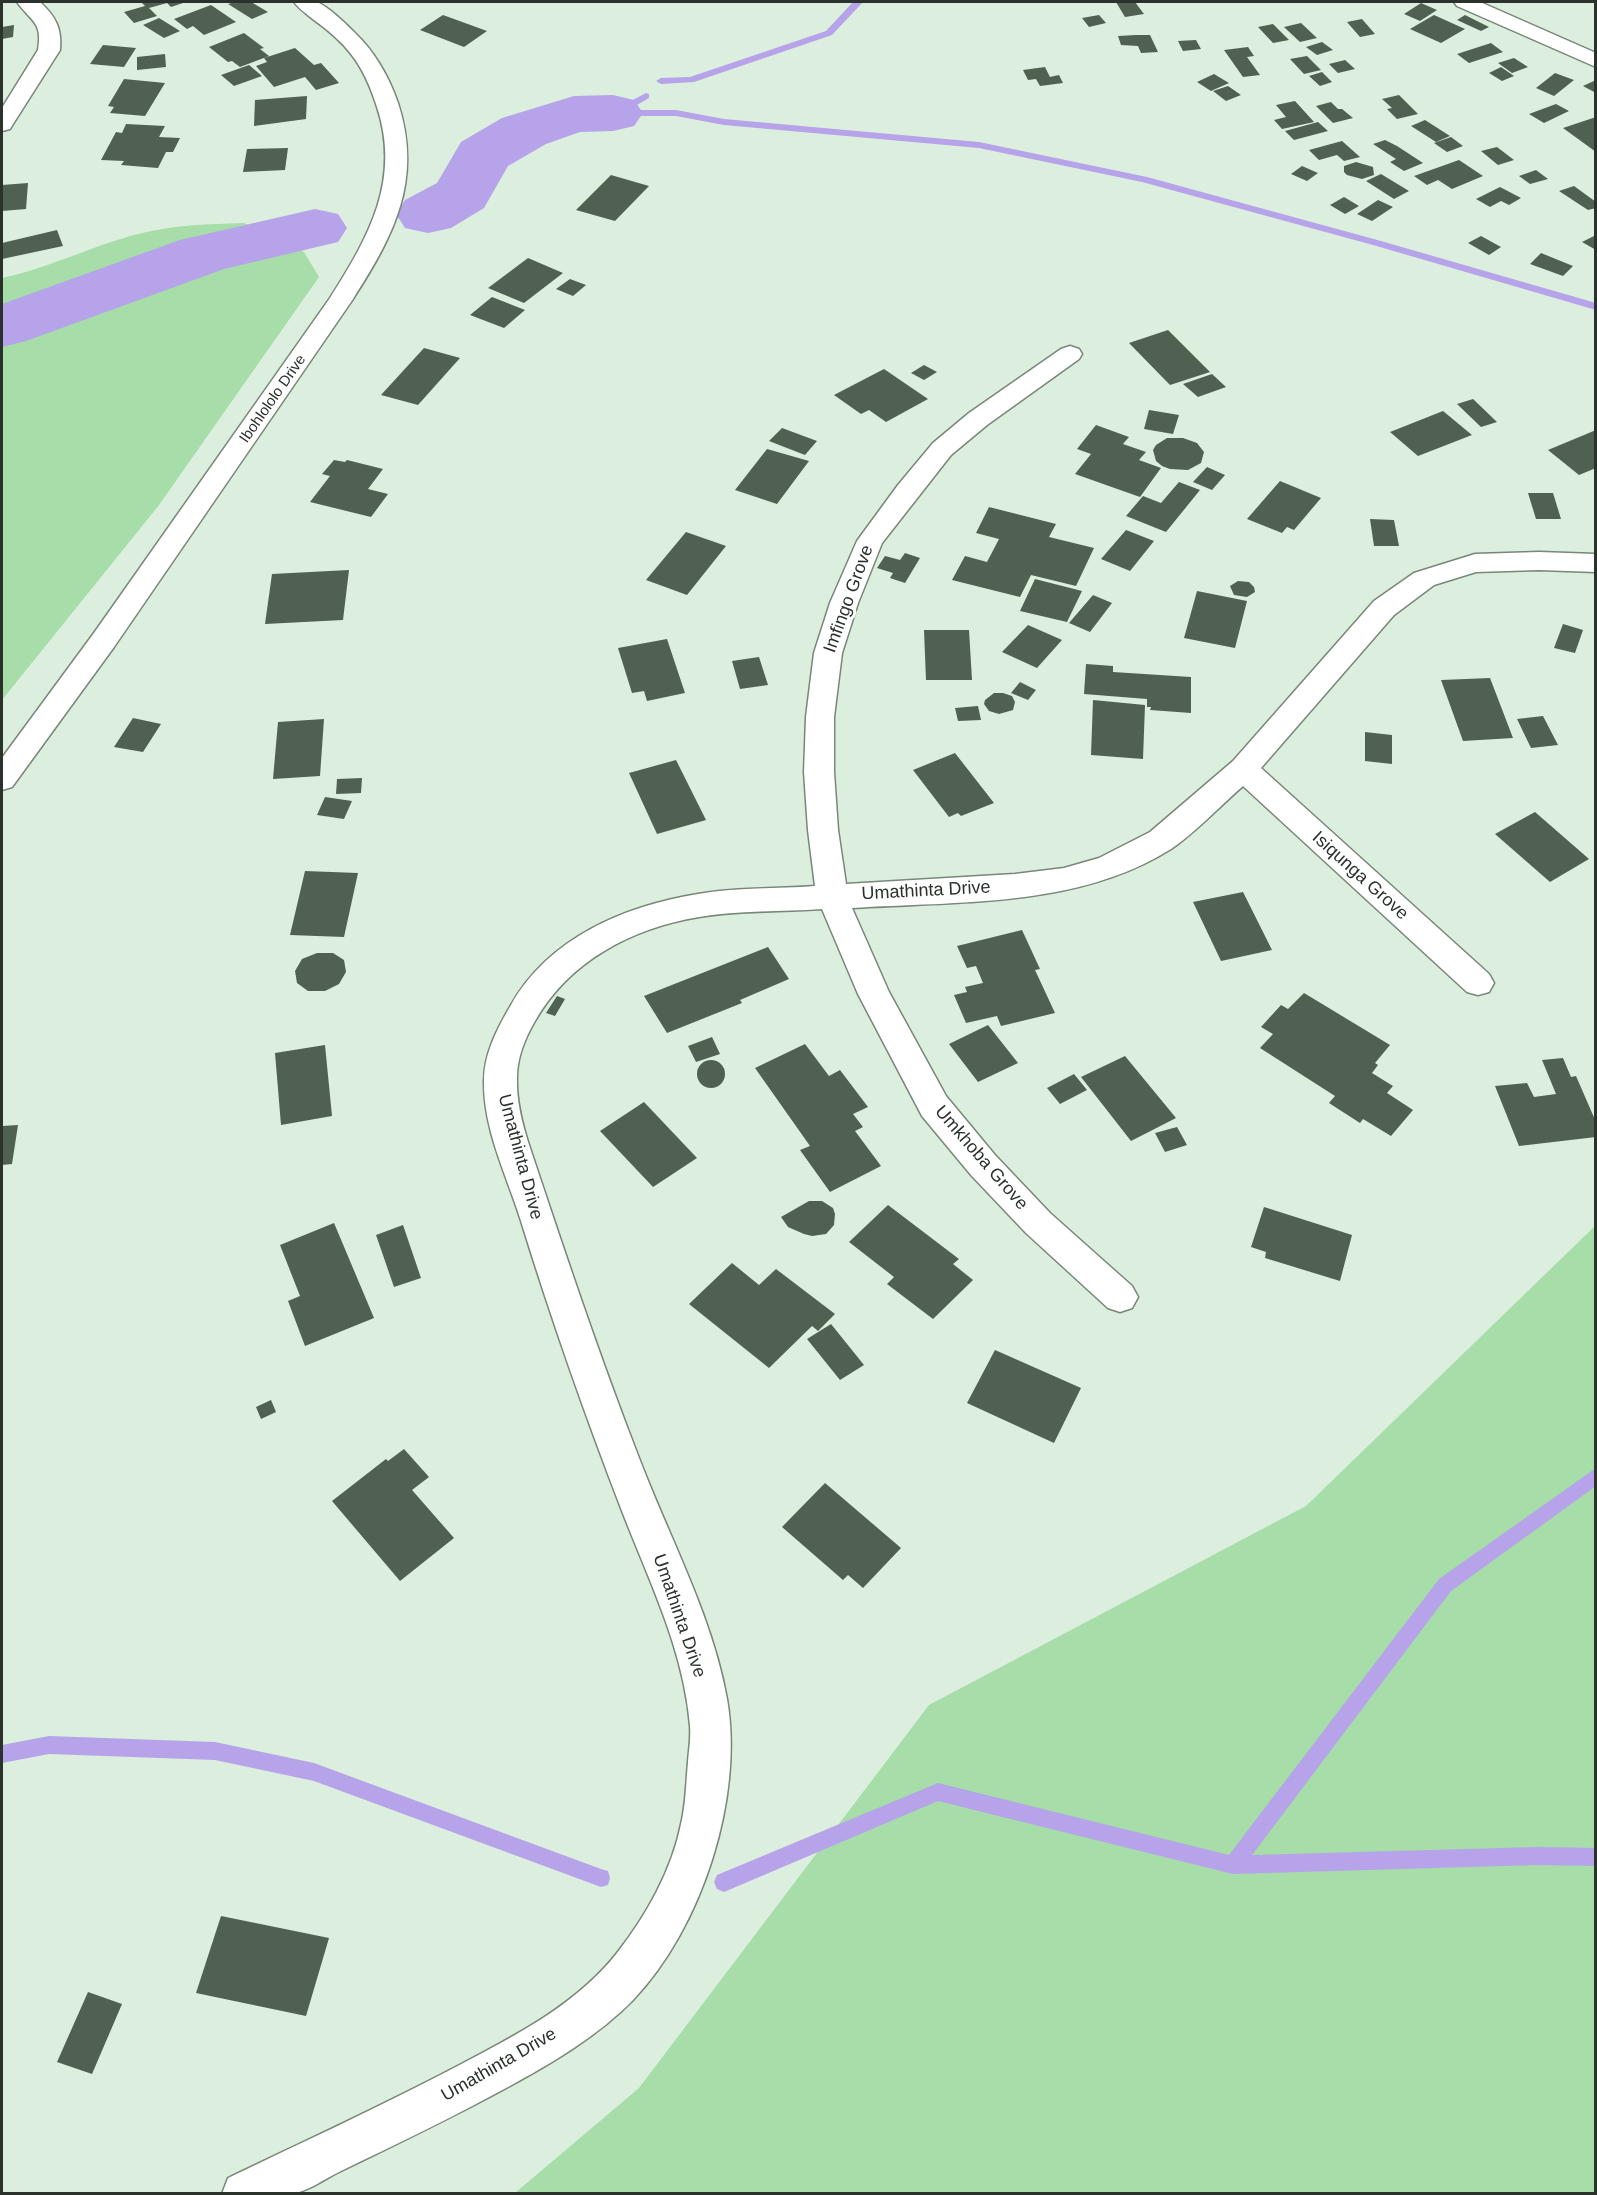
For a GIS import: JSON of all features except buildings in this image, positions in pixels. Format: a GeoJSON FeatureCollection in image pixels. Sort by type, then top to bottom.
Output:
{"type":"FeatureCollection","features":[{"type":"Feature","properties":{"kind":"street"},"geometry":{"type":"LineString","coordinates":[[2,124],[49,50],[51,37],[49,24],[27,2]]}},
{"type":"Feature","properties":{"kind":"street","name":"Ibohlololo Drive"},"geometry":{"type":"LineString","coordinates":[[2,779],[118,621],[335,308],[371,255],[388,214],[397,179],[398,145],[392,113],[378,78],[357,47],[304,2]]}},
{"type":"Feature","properties":{"kind":"street"},"geometry":{"type":"LineString","coordinates":[[1464,2],[1596,62]]}},
{"type":"Feature","properties":{"kind":"street","name":"Imfingo Grove"},"geometry":{"type":"LineString","coordinates":[[832,896],[822,830],[819,772],[820,717],[828,653],[844,603],[870,541],[906,491],[942,449],[986,413],[1070,354]]}},
{"type":"Feature","properties":{"kind":"street","name":"Umathinta Drive"},"geometry":{"type":"LineString","coordinates":[[244,2193],[462,2088],[549,2038],[593,2006],[627,1974],[654,1938],[679,1888],[701,1831],[710,1728],[702,1680],[688,1630],[639,1509],[548,1253],[506,1118],[500,1080],[506,1046],[539,985],[562,963],[615,928],[653,915],[700,905],[1015,886],[1064,880],[1109,867],[1161,840],[1243,769],[1384,608],[1424,579],[1475,563],[1539,561],[1596,563]]}},
{"type":"Feature","properties":{"kind":"street","name":"Isiqunga Grove"},"geometry":{"type":"LineString","coordinates":[[1243,769],[1478,983]]}},
{"type":"Feature","properties":{"kind":"street","name":"Umkhoba Grove"},"geometry":{"type":"LineString","coordinates":[[832,896],[874,994],[934,1106],[983,1164],[1038,1223],[1120,1297]]}},
{"type":"Feature","properties":{"kind":"green space"},"geometry":{"type":"Polygon","coordinates":[[[244,223],[304,252],[319,277],[159,505],[2,700],[2,278],[37,269],[121,239],[151,231],[244,223]]]}},
{"type":"Feature","properties":{"kind":"green space"},"geometry":{"type":"Polygon","coordinates":[[[1595,1226],[1595,2193],[515,2193],[639,2088],[929,1705],[1306,1506],[1595,1226]]]}},
{"type":"Feature","properties":{"kind":"waterway"},"geometry":{"type":"LineString","coordinates":[[661,81],[691,80],[829,33],[858,2]]}},
{"type":"Feature","properties":{"kind":"waterway"},"geometry":{"type":"LineString","coordinates":[[617,112],[646,96]]}},
{"type":"Feature","properties":{"kind":"waterway"},"geometry":{"type":"LineString","coordinates":[[613,113],[676,113],[724,122],[979,145],[1143,179],[1377,243],[1596,307]]}},
{"type":"Feature","properties":{"kind":"waterway"},"geometry":{"type":"LineString","coordinates":[[428,214],[462,195],[483,155],[524,131],[574,114],[613,113]]}},
{"type":"Feature","properties":{"kind":"waterway"},"geometry":{"type":"LineString","coordinates":[[2,327],[203,254],[315,228]]}},
{"type":"Feature","properties":{"kind":"waterway"},"geometry":{"type":"LineString","coordinates":[[1233,1865],[1445,1585],[1596,1476]]}},
{"type":"Feature","properties":{"kind":"waterway"},"geometry":{"type":"LineString","coordinates":[[2,1754],[49,1745],[215,1751],[314,1772],[601,1878]]}},
{"type":"Feature","properties":{"kind":"waterway"},"geometry":{"type":"LineString","coordinates":[[724,1882],[938,1792],[1233,1865]]}},
{"type":"Feature","properties":{"kind":"waterway"},"geometry":{"type":"LineString","coordinates":[[1233,1865],[1537,1856],[1596,1857]]}}]}
